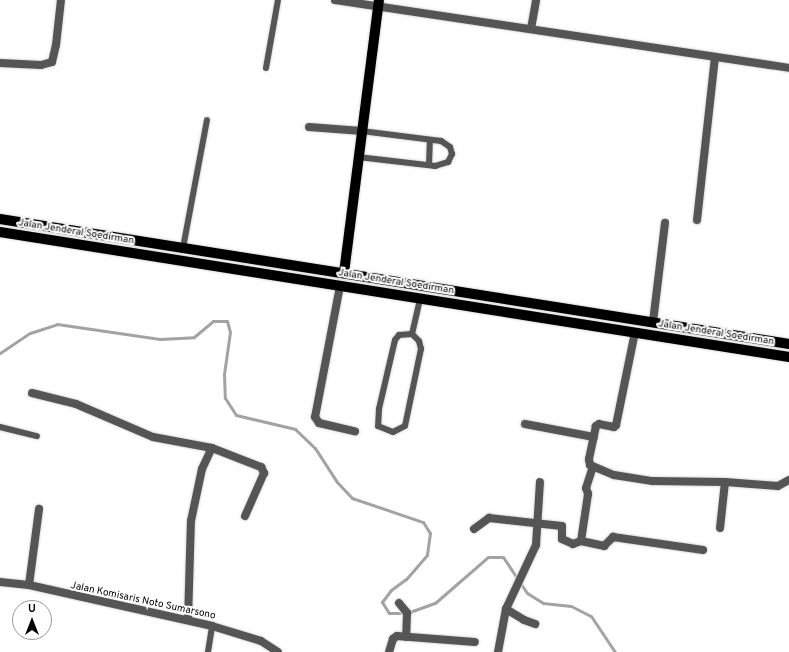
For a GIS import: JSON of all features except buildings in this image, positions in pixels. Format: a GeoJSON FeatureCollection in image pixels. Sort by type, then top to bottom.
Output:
{"type":"FeatureCollection","features":[{"type":"Feature","properties":{"kind":"main road"},"geometry":{"type":"LineString","coordinates":[[344,273],[378,3]]}},
{"type":"Feature","properties":{"kind":"main road","name":"Jalan Jenderal Soedirman"},"geometry":{"type":"LineString","coordinates":[[0,219],[789,344]]}},
{"type":"Feature","properties":{"kind":"main road","name":"Jalan Jenderal Soedirman"},"geometry":{"type":"LineString","coordinates":[[0,232],[789,357]]}},
{"type":"Feature","properties":{"kind":"street"},"geometry":{"type":"LineString","coordinates":[[0,63],[41,65],[52,62],[56,45],[61,0]]}},
{"type":"Feature","properties":{"kind":"street"},"geometry":{"type":"LineString","coordinates":[[336,0],[378,3],[531,29],[789,68]]}},
{"type":"Feature","properties":{"kind":"street"},"geometry":{"type":"LineString","coordinates":[[531,29],[536,0]]}},
{"type":"Feature","properties":{"kind":"street"},"geometry":{"type":"LineString","coordinates":[[697,220],[715,57]]}},
{"type":"Feature","properties":{"kind":"street"},"geometry":{"type":"LineString","coordinates":[[309,127],[362,131]]}},
{"type":"Feature","properties":{"kind":"street"},"geometry":{"type":"LineString","coordinates":[[653,322],[665,223]]}},
{"type":"Feature","properties":{"kind":"street"},"geometry":{"type":"LineString","coordinates":[[340,286],[315,417],[319,423],[355,431]]}},
{"type":"Feature","properties":{"kind":"street"},"geometry":{"type":"LineString","coordinates":[[635,332],[616,425],[614,427],[599,424],[588,462],[593,467],[614,475],[653,481],[725,482],[778,486],[789,480]]}},
{"type":"Feature","properties":{"kind":"street"},"geometry":{"type":"LineString","coordinates":[[32,393],[76,404],[153,437],[212,448],[263,469],[264,473],[245,516]]}},
{"type":"Feature","properties":{"kind":"street"},"geometry":{"type":"LineString","coordinates":[[525,424],[594,437]]}},
{"type":"Feature","properties":{"kind":"street"},"geometry":{"type":"LineString","coordinates":[[188,620],[191,521],[202,469],[212,448]]}},
{"type":"Feature","properties":{"kind":"street"},"geometry":{"type":"LineString","coordinates":[[581,541],[588,494],[586,488],[593,467]]}},
{"type":"Feature","properties":{"kind":"street"},"geometry":{"type":"LineString","coordinates":[[498,652],[506,609],[536,545],[539,524],[540,482]]}},
{"type":"Feature","properties":{"kind":"street"},"geometry":{"type":"LineString","coordinates":[[720,528],[725,482]]}},
{"type":"Feature","properties":{"kind":"street"},"geometry":{"type":"LineString","coordinates":[[29,585],[39,509]]}},
{"type":"Feature","properties":{"kind":"street"},"geometry":{"type":"LineString","coordinates":[[474,529],[481,526],[487,518],[562,526],[564,541],[573,544],[581,541],[604,546],[613,537],[703,550]]}},
{"type":"Feature","properties":{"kind":"street","name":"Jalan Komisaris Noto Sumarsono"},"geometry":{"type":"LineString","coordinates":[[0,582],[29,585],[212,626],[261,641],[278,652]]}},
{"type":"Feature","properties":{"kind":"street"},"geometry":{"type":"LineString","coordinates":[[399,603],[407,613],[406,637]]}},
{"type":"Feature","properties":{"kind":"street"},"geometry":{"type":"LineString","coordinates":[[506,609],[524,620],[536,624]]}},
{"type":"Feature","properties":{"kind":"street"},"geometry":{"type":"LineString","coordinates":[[389,652],[395,637],[475,642]]}},
{"type":"Feature","properties":{"kind":"lane"},"geometry":{"type":"LineString","coordinates":[[266,68],[278,0]]}},
{"type":"Feature","properties":{"kind":"lane"},"geometry":{"type":"LineString","coordinates":[[183,248],[207,120]]}},
{"type":"Feature","properties":{"kind":"lane"},"geometry":{"type":"LineString","coordinates":[[358,158],[443,165],[452,154],[446,142],[362,131]]}},
{"type":"Feature","properties":{"kind":"lane"},"geometry":{"type":"LineString","coordinates":[[429,165],[430,140]]}},
{"type":"Feature","properties":{"kind":"lane"},"geometry":{"type":"LineString","coordinates":[[412,334],[420,298]]}},
{"type":"Feature","properties":{"kind":"lane"},"geometry":{"type":"LineString","coordinates":[[412,334],[419,341],[421,349],[405,426],[393,432],[378,426],[379,409],[396,338],[399,335],[412,334]]}},
{"type":"Feature","properties":{"kind":"lane"},"geometry":{"type":"LineString","coordinates":[[0,427],[37,436]]}},
{"type":"Feature","properties":{"kind":"lane"},"geometry":{"type":"LineString","coordinates":[[208,652],[212,626]]}},
{"type":"Feature","properties":{"kind":"waterway"},"geometry":{"type":"LineString","coordinates":[[0,353],[30,333],[57,324],[160,339],[194,337],[213,321],[227,321],[230,332],[224,374],[225,398],[236,415],[295,429],[315,448],[337,482],[352,498],[423,522],[430,533],[427,555],[406,579],[391,590],[382,602],[389,613],[407,613],[435,603],[488,557],[503,557],[527,593],[543,603],[571,606],[591,616],[615,652]]}}]}
